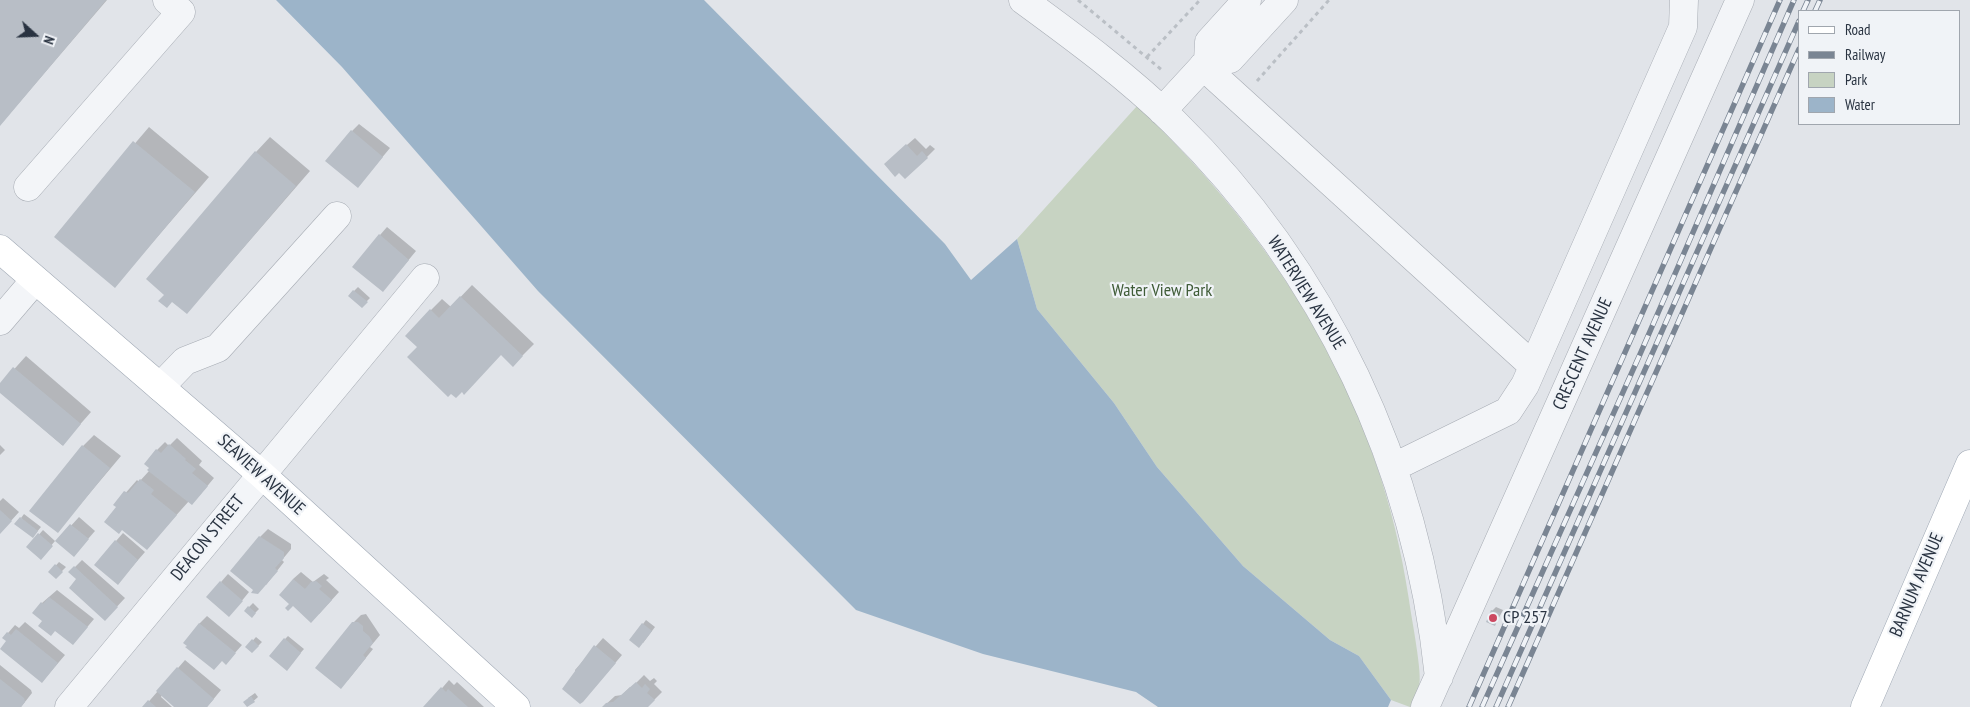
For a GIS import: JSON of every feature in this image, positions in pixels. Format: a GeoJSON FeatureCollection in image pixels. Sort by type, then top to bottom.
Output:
{"type":"FeatureCollection","features":[{"type":"Feature","properties":{"kind":"main road","name":"SEAVIEW AVENUE"},"geometry":{"type":"LineString","coordinates":[[0,249],[261,474],[516,707]]}},
{"type":"Feature","properties":{"kind":"main road","name":"BARNUM AVENUE"},"geometry":{"type":"LineString","coordinates":[[1865,707],[1970,464]]}},
{"type":"Feature","properties":{"kind":"street"},"geometry":{"type":"LineString","coordinates":[[28,187],[181,12],[167,0]]}},
{"type":"Feature","properties":{"kind":"street","name":"WATERVIEW AVENUE"},"geometry":{"type":"LineString","coordinates":[[1024,0],[1125,78],[1162,111],[1228,180],[1302,278],[1340,344],[1394,467],[1426,586],[1434,627],[1439,677]]}},
{"type":"Feature","properties":{"kind":"street"},"geometry":{"type":"LineString","coordinates":[[1206,64],[1209,42],[1247,0]]}},
{"type":"Feature","properties":{"kind":"street"},"geometry":{"type":"LineString","coordinates":[[1162,111],[1206,64],[1230,59],[1284,0]]}},
{"type":"Feature","properties":{"kind":"street"},"geometry":{"type":"LineString","coordinates":[[1394,467],[1508,412],[1525,385],[1532,365],[1683,27],[1684,0]]}},
{"type":"Feature","properties":{"kind":"street","name":"CRESCENT AVENUE"},"geometry":{"type":"LineString","coordinates":[[1425,707],[1740,0]]}},
{"type":"Feature","properties":{"kind":"street"},"geometry":{"type":"LineString","coordinates":[[1206,64],[1240,98],[1532,365]]}},
{"type":"Feature","properties":{"kind":"street"},"geometry":{"type":"LineString","coordinates":[[160,387],[185,361],[218,348],[337,216]]}},
{"type":"Feature","properties":{"kind":"street","name":"DEACON STREET"},"geometry":{"type":"LineString","coordinates":[[69,707],[425,278]]}},
{"type":"Feature","properties":{"kind":"street"},"geometry":{"type":"LineString","coordinates":[[0,321],[35,280]]}},
{"type":"Feature","properties":{"kind":"path"},"geometry":{"type":"LineString","coordinates":[[1078,0],[1164,71]]}},
{"type":"Feature","properties":{"kind":"path"},"geometry":{"type":"LineString","coordinates":[[1148,57],[1200,0]]}},
{"type":"Feature","properties":{"kind":"path"},"geometry":{"type":"LineString","coordinates":[[1240,98],[1329,0]]}},
{"type":"Feature","properties":{"kind":"green space","name":"Water View Park"},"geometry":{"type":"Polygon","coordinates":[[[1137,106],[1188,158],[1235,212],[1278,270],[1316,330],[1348,393],[1375,459],[1395,528],[1409,600],[1420,680],[1410,707],[1391,700],[1359,656],[1330,640],[1243,566],[1157,467],[1114,403],[1037,309],[1017,239],[1137,106]]]}},
{"type":"Feature","properties":{"kind":"water"},"geometry":{"type":"Polygon","coordinates":[[[276,0],[704,0],[945,244],[971,280],[1017,239],[1037,309],[1114,403],[1157,467],[1243,566],[1330,640],[1359,656],[1391,700],[1388,707],[1158,707],[1136,692],[983,654],[856,610],[538,291],[342,67],[276,0]]]}},
{"type":"Feature","properties":{"kind":"building"},"geometry":{"type":"Polygon","coordinates":[[[0,0],[106,0],[0,126],[0,0]]]}},
{"type":"Feature","properties":{"kind":"building"},"geometry":{"type":"Polygon","coordinates":[[[351,130],[383,157],[358,188],[325,161],[351,130]]]}},
{"type":"Feature","properties":{"kind":"building"},"geometry":{"type":"Polygon","coordinates":[[[133,141],[195,192],[115,288],[54,237],[133,141]]]}},
{"type":"Feature","properties":{"kind":"building"},"geometry":{"type":"Polygon","coordinates":[[[906,144],[917,156],[922,151],[928,158],[905,179],[899,173],[895,177],[884,164],[906,144]]]}},
{"type":"Feature","properties":{"kind":"building"},"geometry":{"type":"Polygon","coordinates":[[[255,151],[296,186],[187,314],[172,302],[167,308],[158,301],[164,295],[146,279],[255,151]]]}},
{"type":"Feature","properties":{"kind":"building"},"geometry":{"type":"Polygon","coordinates":[[[379,234],[409,260],[383,292],[352,267],[379,234]]]}},
{"type":"Feature","properties":{"kind":"building"},"geometry":{"type":"Polygon","coordinates":[[[353,290],[368,302],[362,308],[348,296],[353,290]]]}},
{"type":"Feature","properties":{"kind":"building"},"geometry":{"type":"Polygon","coordinates":[[[460,296],[523,356],[513,367],[501,355],[464,395],[462,392],[456,398],[451,394],[448,397],[407,357],[417,347],[405,336],[430,309],[439,318],[460,296]]]}},
{"type":"Feature","properties":{"kind":"building"},"geometry":{"type":"Polygon","coordinates":[[[13,367],[81,424],[63,446],[0,393],[0,383],[13,367]]]}},
{"type":"Feature","properties":{"kind":"building"},"geometry":{"type":"Polygon","coordinates":[[[169,444],[196,469],[192,473],[208,486],[192,505],[147,470],[149,468],[144,464],[156,449],[161,453],[169,444]]]}},
{"type":"Feature","properties":{"kind":"building"},"geometry":{"type":"Polygon","coordinates":[[[82,445],[110,468],[58,533],[29,511],[82,445]]]}},
{"type":"Feature","properties":{"kind":"building"},"geometry":{"type":"Polygon","coordinates":[[[140,479],[154,490],[151,494],[177,515],[147,550],[122,530],[119,534],[104,522],[116,507],[113,505],[124,491],[128,493],[140,479]]]}},
{"type":"Feature","properties":{"kind":"building"},"geometry":{"type":"Polygon","coordinates":[[[0,510],[12,521],[0,534],[0,510]]]}},
{"type":"Feature","properties":{"kind":"building"},"geometry":{"type":"Polygon","coordinates":[[[20,517],[38,531],[33,538],[14,524],[20,517]]]}},
{"type":"Feature","properties":{"kind":"building"},"geometry":{"type":"Polygon","coordinates":[[[70,524],[89,539],[74,557],[55,541],[70,524]]]}},
{"type":"Feature","properties":{"kind":"building"},"geometry":{"type":"Polygon","coordinates":[[[38,533],[53,546],[41,560],[26,547],[38,533]]]}},
{"type":"Feature","properties":{"kind":"building"},"geometry":{"type":"Polygon","coordinates":[[[259,536],[284,552],[284,558],[275,568],[278,571],[258,594],[251,593],[253,590],[230,571],[259,536]]]}},
{"type":"Feature","properties":{"kind":"building"},"geometry":{"type":"Polygon","coordinates":[[[115,540],[138,560],[118,585],[94,565],[115,540]]]}},
{"type":"Feature","properties":{"kind":"building"},"geometry":{"type":"Polygon","coordinates":[[[55,564],[63,572],[56,579],[48,572],[55,564]]]}},
{"type":"Feature","properties":{"kind":"building"},"geometry":{"type":"Polygon","coordinates":[[[74,566],[118,607],[105,621],[69,588],[76,579],[68,572],[74,566]]]}},
{"type":"Feature","properties":{"kind":"building"},"geometry":{"type":"Polygon","coordinates":[[[293,579],[305,589],[311,582],[316,581],[322,586],[319,589],[332,600],[311,623],[293,606],[288,611],[285,608],[289,604],[279,595],[293,579]]]}},
{"type":"Feature","properties":{"kind":"building"},"geometry":{"type":"Polygon","coordinates":[[[220,581],[243,601],[229,617],[206,597],[220,581]]]}},
{"type":"Feature","properties":{"kind":"building"},"geometry":{"type":"Polygon","coordinates":[[[49,597],[88,627],[73,645],[55,631],[51,636],[38,626],[42,621],[32,613],[41,602],[43,604],[49,597]]]}},
{"type":"Feature","properties":{"kind":"building"},"geometry":{"type":"Polygon","coordinates":[[[248,606],[256,613],[252,618],[244,611],[248,606]]]}},
{"type":"Feature","properties":{"kind":"building","name":"CP 257"},"geometry":{"type":"Polygon","coordinates":[[[1491,610],[1500,613],[1495,626],[1486,622],[1491,610]]]}},
{"type":"Feature","properties":{"kind":"building"},"geometry":{"type":"Polygon","coordinates":[[[352,622],[358,622],[363,626],[363,631],[373,643],[363,655],[366,658],[341,689],[315,668],[352,622]]]}},
{"type":"Feature","properties":{"kind":"building"},"geometry":{"type":"Polygon","coordinates":[[[199,623],[236,653],[226,665],[222,661],[214,670],[185,647],[187,646],[183,643],[199,623]]]}},
{"type":"Feature","properties":{"kind":"building"},"geometry":{"type":"Polygon","coordinates":[[[642,623],[652,631],[639,648],[629,640],[642,623]]]}},
{"type":"Feature","properties":{"kind":"building"},"geometry":{"type":"Polygon","coordinates":[[[16,629],[58,663],[42,683],[0,649],[6,641],[2,638],[7,632],[11,635],[16,629]]]}},
{"type":"Feature","properties":{"kind":"building"},"geometry":{"type":"Polygon","coordinates":[[[284,638],[301,653],[287,671],[269,656],[284,638]]]}},
{"type":"Feature","properties":{"kind":"building"},"geometry":{"type":"Polygon","coordinates":[[[252,639],[259,646],[252,653],[245,647],[252,639]]]}},
{"type":"Feature","properties":{"kind":"building"},"geometry":{"type":"Polygon","coordinates":[[[594,645],[616,663],[580,704],[562,689],[594,645]]]}},
{"type":"Feature","properties":{"kind":"building"},"geometry":{"type":"Polygon","coordinates":[[[177,667],[214,699],[207,707],[174,707],[156,691],[177,667]]]}},
{"type":"Feature","properties":{"kind":"building"},"geometry":{"type":"Polygon","coordinates":[[[0,679],[24,698],[25,702],[21,707],[0,707],[0,679]]]}},
{"type":"Feature","properties":{"kind":"building"},"geometry":{"type":"Polygon","coordinates":[[[636,682],[642,688],[645,684],[650,689],[647,693],[655,700],[648,707],[602,707],[606,703],[613,702],[636,682]]]}},
{"type":"Feature","properties":{"kind":"building"},"geometry":{"type":"Polygon","coordinates":[[[441,687],[446,692],[448,689],[468,707],[423,707],[441,687]]]}},
{"type":"Feature","properties":{"kind":"building"},"geometry":{"type":"Polygon","coordinates":[[[251,696],[255,702],[247,707],[243,702],[251,696]]]}},
{"type":"Feature","properties":{"kind":"building"},"geometry":{"type":"Polygon","coordinates":[[[148,700],[156,707],[142,707],[148,700]]]}},
{"type":"Feature","properties":{"kind":"railway"},"geometry":{"type":"LineString","coordinates":[[1469,707],[1780,0]]}},
{"type":"Feature","properties":{"kind":"railway"},"geometry":{"type":"LineString","coordinates":[[1482,707],[1641,352],[1794,0]]}},
{"type":"Feature","properties":{"kind":"railway"},"geometry":{"type":"LineString","coordinates":[[1803,10],[1808,0]]}},
{"type":"Feature","properties":{"kind":"railway"},"geometry":{"type":"LineString","coordinates":[[1815,10],[1820,0]]}},
{"type":"Feature","properties":{"kind":"railway"},"geometry":{"type":"LineString","coordinates":[[1496,707],[1798,23]]}},
{"type":"Feature","properties":{"kind":"railway"},"geometry":{"type":"LineString","coordinates":[[1508,707],[1798,51]]}},
{"type":"Feature","properties":{"kind":"place","name":"CP 257"},"geometry":{"type":"Point","coordinates":[1493,618]}}]}
